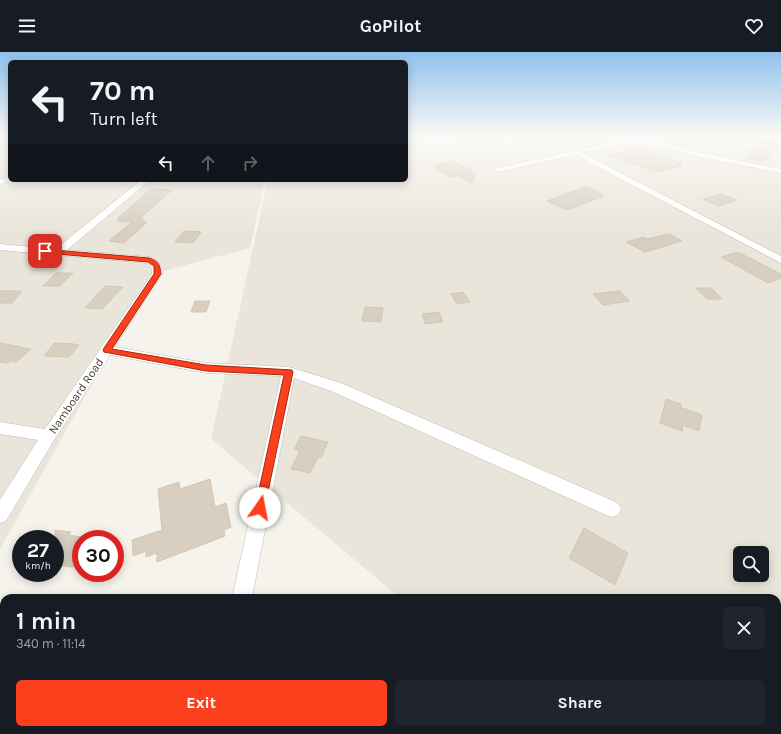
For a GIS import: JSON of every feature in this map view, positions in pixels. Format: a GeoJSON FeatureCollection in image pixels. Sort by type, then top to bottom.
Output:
{"type":"FeatureCollection","features":[{"type":"Feature","properties":{"kind":"street"},"geometry":{"type":"LineString","coordinates":[[498,170],[508,168]]}},
{"type":"Feature","properties":{"kind":"street"},"geometry":{"type":"LineString","coordinates":[[605,168],[781,260]]}},
{"type":"Feature","properties":{"kind":"street"},"geometry":{"type":"LineString","coordinates":[[765,168],[781,171]]}},
{"type":"Feature","properties":{"kind":"street"},"geometry":{"type":"LineString","coordinates":[[0,247],[58,252],[144,182]]}},
{"type":"Feature","properties":{"kind":"street","name":"Namboard Road"},"geometry":{"type":"LineString","coordinates":[[0,515],[49,436],[157,274],[157,266],[154,262],[149,260],[58,252]]}},
{"type":"Feature","properties":{"kind":"street"},"geometry":{"type":"LineString","coordinates":[[107,350],[206,368],[289,372],[304,376],[336,387],[612,510]]}},
{"type":"Feature","properties":{"kind":"street"},"geometry":{"type":"LineString","coordinates":[[243,594],[289,372]]}},
{"type":"Feature","properties":{"kind":"street"},"geometry":{"type":"LineString","coordinates":[[0,428],[49,436]]}},
{"type":"Feature","properties":{"kind":"shaded area"},"geometry":{"type":"Polygon","coordinates":[[[0,168],[8,168],[8,182],[265,182],[250,248],[153,274],[0,549],[0,168]]]}},
{"type":"Feature","properties":{"kind":"shaded area"},"geometry":{"type":"Polygon","coordinates":[[[408,168],[781,168],[781,594],[395,594],[211,439],[268,182],[408,182],[408,168]]]}},
{"type":"Feature","properties":{"kind":"building"},"geometry":{"type":"Polygon","coordinates":[[[434,168],[466,168],[476,174],[472,183],[458,176],[450,177],[434,168]]]}},
{"type":"Feature","properties":{"kind":"building"},"geometry":{"type":"Polygon","coordinates":[[[645,168],[674,168],[657,172],[645,168]]]}},
{"type":"Feature","properties":{"kind":"building"},"geometry":{"type":"Polygon","coordinates":[[[587,186],[604,196],[567,210],[547,201],[587,186]]]}},
{"type":"Feature","properties":{"kind":"building"},"geometry":{"type":"Polygon","coordinates":[[[151,189],[172,190],[141,217],[146,223],[124,243],[109,241],[132,222],[117,221],[121,218],[118,218],[151,189]]]}},
{"type":"Feature","properties":{"kind":"building"},"geometry":{"type":"Polygon","coordinates":[[[722,194],[737,200],[718,206],[703,199],[722,194]]]}},
{"type":"Feature","properties":{"kind":"building"},"geometry":{"type":"Polygon","coordinates":[[[184,231],[201,232],[193,243],[175,242],[184,231]]]}},
{"type":"Feature","properties":{"kind":"building"},"geometry":{"type":"Polygon","coordinates":[[[670,234],[682,241],[645,252],[626,242],[644,237],[647,239],[670,234]]]}},
{"type":"Feature","properties":{"kind":"building"},"geometry":{"type":"Polygon","coordinates":[[[738,252],[781,274],[781,278],[768,283],[721,257],[738,252]]]}},
{"type":"Feature","properties":{"kind":"building"},"geometry":{"type":"Polygon","coordinates":[[[56,273],[73,273],[60,286],[43,286],[56,273]]]}},
{"type":"Feature","properties":{"kind":"building"},"geometry":{"type":"Polygon","coordinates":[[[105,286],[123,287],[102,309],[85,308],[105,286]]]}},
{"type":"Feature","properties":{"kind":"building"},"geometry":{"type":"Polygon","coordinates":[[[696,288],[711,288],[722,299],[707,299],[696,288]]]}},
{"type":"Feature","properties":{"kind":"building"},"geometry":{"type":"Polygon","coordinates":[[[0,291],[22,291],[12,303],[0,303],[0,291]]]}},
{"type":"Feature","properties":{"kind":"building"},"geometry":{"type":"Polygon","coordinates":[[[620,291],[630,301],[603,305],[593,294],[620,291]]]}},
{"type":"Feature","properties":{"kind":"building"},"geometry":{"type":"Polygon","coordinates":[[[463,292],[470,302],[457,304],[451,294],[463,292]]]}},
{"type":"Feature","properties":{"kind":"building"},"geometry":{"type":"Polygon","coordinates":[[[195,301],[210,301],[206,312],[191,312],[195,301]]]}},
{"type":"Feature","properties":{"kind":"building"},"geometry":{"type":"Polygon","coordinates":[[[365,307],[383,308],[381,322],[362,321],[365,307]]]}},
{"type":"Feature","properties":{"kind":"building"},"geometry":{"type":"Polygon","coordinates":[[[439,312],[443,322],[425,324],[422,314],[439,312]]]}},
{"type":"Feature","properties":{"kind":"building"},"geometry":{"type":"Polygon","coordinates":[[[0,343],[31,349],[16,362],[0,362],[0,343]]]}},
{"type":"Feature","properties":{"kind":"building"},"geometry":{"type":"Polygon","coordinates":[[[54,343],[79,345],[69,357],[44,356],[54,343]]]}},
{"type":"Feature","properties":{"kind":"building"},"geometry":{"type":"Polygon","coordinates":[[[666,399],[681,404],[680,407],[702,415],[699,431],[683,425],[682,431],[660,423],[666,399]]]}},
{"type":"Feature","properties":{"kind":"building"},"geometry":{"type":"Polygon","coordinates":[[[301,436],[328,442],[321,458],[318,457],[310,473],[291,469],[300,451],[294,449],[301,436]]]}},
{"type":"Feature","properties":{"kind":"building"},"geometry":{"type":"Polygon","coordinates":[[[210,479],[215,507],[226,503],[231,527],[224,530],[225,536],[157,562],[157,553],[146,557],[146,551],[133,556],[132,540],[162,530],[158,489],[179,482],[180,489],[210,479]]]}},
{"type":"Feature","properties":{"kind":"building"},"geometry":{"type":"Polygon","coordinates":[[[584,528],[628,553],[615,585],[569,558],[584,528]]]}},
{"type":"Feature","properties":{"kind":"building"},"geometry":{"type":"Polygon","coordinates":[[[64,531],[71,532],[69,535],[72,536],[72,567],[64,566],[64,531]]]}},
{"type":"Feature","properties":{"kind":"route"},"geometry":{"type":"LineString","coordinates":[[45,251],[149,260],[154,262],[157,266],[157,274],[107,350],[206,368],[289,372],[260,508]]}}]}
